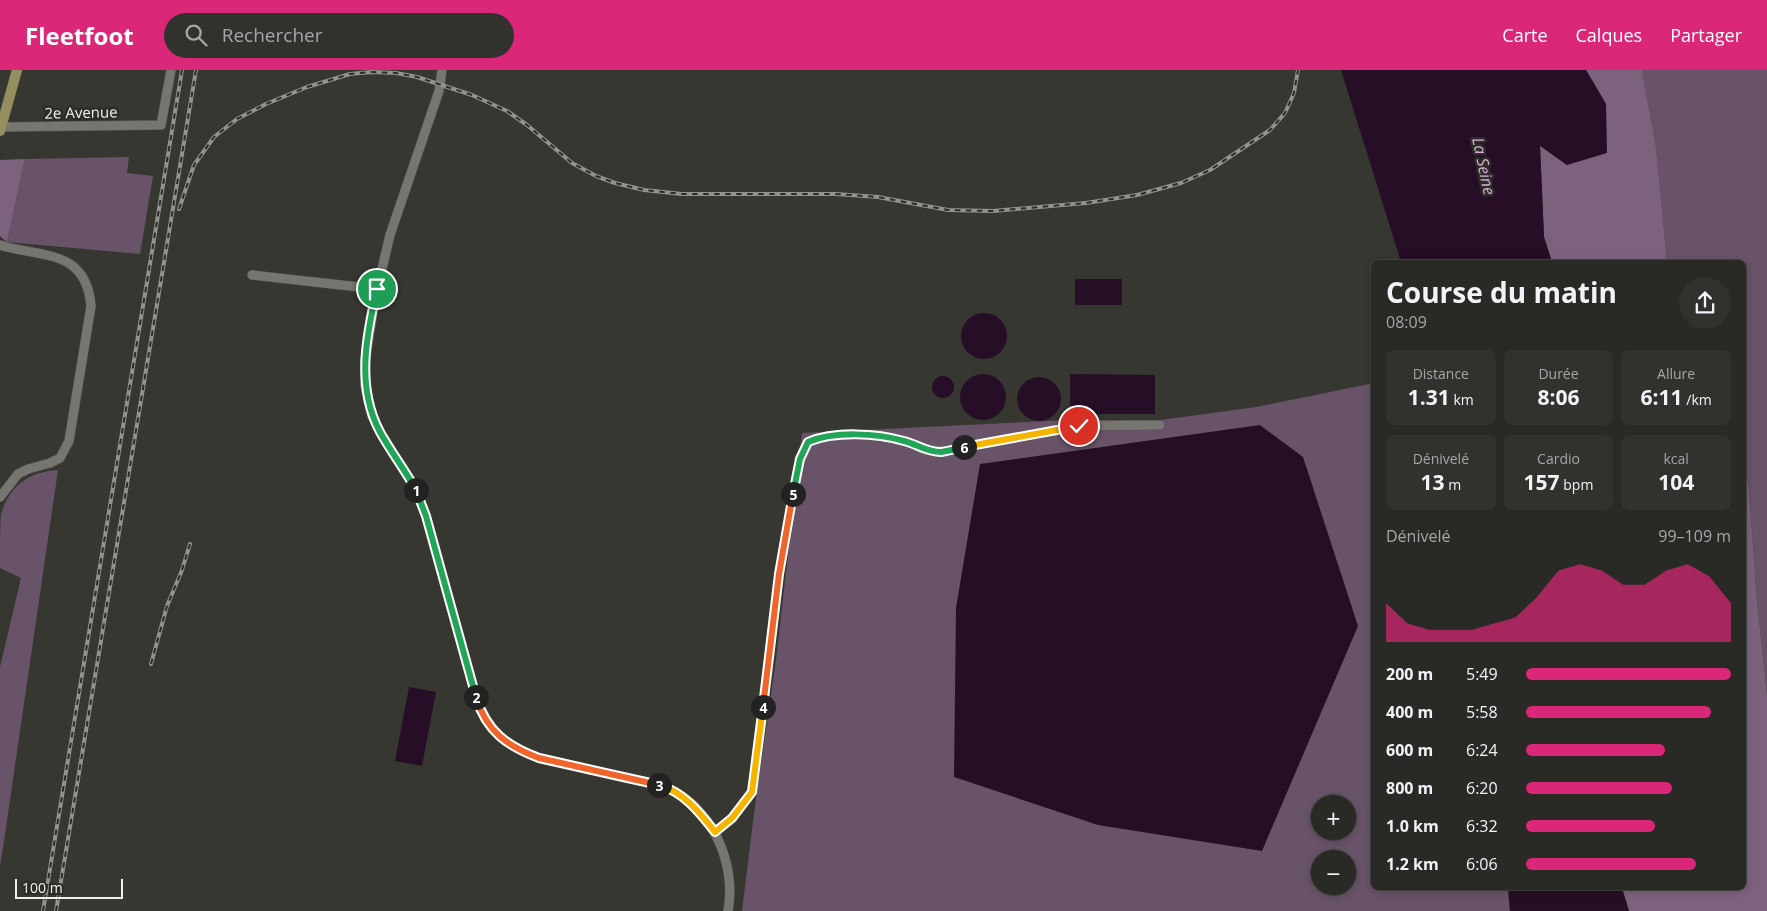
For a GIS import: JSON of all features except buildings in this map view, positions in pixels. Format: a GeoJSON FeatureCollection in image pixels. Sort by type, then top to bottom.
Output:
{"type":"FeatureCollection","features":[{"type":"Feature","properties":{"kind":"main road"},"geometry":{"type":"LineString","coordinates":[[1,129],[16,70]]}},
{"type":"Feature","properties":{"kind":"street","name":"2e Avenue"},"geometry":{"type":"LineString","coordinates":[[1,129],[161,125],[171,70]]}},
{"type":"Feature","properties":{"kind":"street"},"geometry":{"type":"LineString","coordinates":[[442,70],[439,91],[394,223],[377,289],[365,361],[365,385],[372,416],[416,490],[423,508],[477,700],[485,719],[506,742],[522,752],[539,758],[662,786],[676,792],[689,801],[715,832],[724,851],[729,870],[730,901],[728,911]]}},
{"type":"Feature","properties":{"kind":"street"},"geometry":{"type":"LineString","coordinates":[[0,245],[55,256],[69,264],[80,273],[87,286],[90,300],[90,318],[69,442],[60,458],[50,463],[28,468],[18,474],[0,497]]}},
{"type":"Feature","properties":{"kind":"street"},"geometry":{"type":"LineString","coordinates":[[252,275],[377,289]]}},
{"type":"Feature","properties":{"kind":"street"},"geometry":{"type":"LineString","coordinates":[[715,832],[732,818],[752,792],[779,574],[800,459],[808,442],[819,437],[859,435],[888,437],[907,442],[923,450],[940,452],[1079,426],[1160,425]]}},
{"type":"Feature","properties":{"kind":"shaded area"},"geometry":{"type":"Polygon","coordinates":[[[1586,70],[1642,70],[1656,147],[1667,260],[1551,260],[1544,237],[1540,145],[1567,165],[1606,104],[1586,70]]]}},
{"type":"Feature","properties":{"kind":"shaded area"},"geometry":{"type":"Polygon","coordinates":[[[1642,70],[1767,70],[1767,694],[1746,470],[1746,260],[1667,260],[1656,147],[1642,70]]]}},
{"type":"Feature","properties":{"kind":"shaded area"},"geometry":{"type":"Polygon","coordinates":[[[129,157],[127,173],[153,176],[140,254],[7,242],[25,159],[129,157]]]}},
{"type":"Feature","properties":{"kind":"shaded area"},"geometry":{"type":"Polygon","coordinates":[[[25,159],[7,242],[0,236],[0,160],[25,159]]]}},
{"type":"Feature","properties":{"kind":"shaded area"},"geometry":{"type":"Polygon","coordinates":[[[1371,384],[1371,890],[1508,890],[1510,911],[742,911],[776,660],[802,433],[1069,420],[1161,420],[1256,407],[1371,384]]]}},
{"type":"Feature","properties":{"kind":"shaded area"},"geometry":{"type":"Polygon","coordinates":[[[58,470],[0,865],[0,667],[21,578],[0,568],[1,514],[10,495],[22,482],[38,474],[58,470]]]}},
{"type":"Feature","properties":{"kind":"shaded area"},"geometry":{"type":"Polygon","coordinates":[[[1746,470],[1767,694],[1767,911],[1629,911],[1623,890],[1746,890],[1746,470]]]}},
{"type":"Feature","properties":{"kind":"water","name":"La Seine"},"geometry":{"type":"Polygon","coordinates":[[[1341,70],[1586,70],[1606,104],[1607,153],[1567,165],[1540,146],[1544,237],[1551,260],[1400,260],[1341,70]]]}},
{"type":"Feature","properties":{"kind":"water"},"geometry":{"type":"Polygon","coordinates":[[[1075,279],[1122,279],[1122,305],[1075,305],[1075,279]]]}},
{"type":"Feature","properties":{"kind":"water"},"geometry":{"type":"Polygon","coordinates":[[[984,313],[997,317],[1003,323],[1007,336],[1003,349],[997,355],[984,359],[971,355],[965,349],[961,336],[965,323],[971,317],[984,313]]]}},
{"type":"Feature","properties":{"kind":"water"},"geometry":{"type":"Polygon","coordinates":[[[983,374],[996,378],[1002,384],[1006,397],[1002,410],[996,416],[983,420],[970,416],[964,410],[960,397],[964,384],[970,378],[983,374]]]}},
{"type":"Feature","properties":{"kind":"water"},"geometry":{"type":"Polygon","coordinates":[[[1070,374],[1155,375],[1155,414],[1070,414],[1070,374]]]}},
{"type":"Feature","properties":{"kind":"water"},"geometry":{"type":"Polygon","coordinates":[[[943,376],[951,379],[954,387],[951,395],[943,398],[935,395],[932,387],[935,379],[943,376]]]}},
{"type":"Feature","properties":{"kind":"water"},"geometry":{"type":"Polygon","coordinates":[[[1035,377],[1043,377],[1055,383],[1061,399],[1055,415],[1043,421],[1035,421],[1023,415],[1017,403],[1017,395],[1023,383],[1035,377]]]}},
{"type":"Feature","properties":{"kind":"water"},"geometry":{"type":"Polygon","coordinates":[[[1260,425],[1303,457],[1358,626],[1262,851],[1098,825],[954,777],[956,608],[980,464],[1260,425]]]}},
{"type":"Feature","properties":{"kind":"water"},"geometry":{"type":"Polygon","coordinates":[[[409,687],[436,692],[422,766],[395,761],[409,687]]]}},
{"type":"Feature","properties":{"kind":"water"},"geometry":{"type":"Polygon","coordinates":[[[1508,890],[1623,890],[1629,911],[1510,911],[1508,890]]]}},
{"type":"Feature","properties":{"kind":"railway"},"geometry":{"type":"LineString","coordinates":[[43,911],[182,70]]}},
{"type":"Feature","properties":{"kind":"railway"},"geometry":{"type":"LineString","coordinates":[[56,911],[196,70]]}},
{"type":"Feature","properties":{"kind":"railway"},"geometry":{"type":"LineString","coordinates":[[179,209],[194,165],[214,137],[237,119],[266,104],[307,87],[350,74],[372,72],[396,73],[417,77],[472,95],[507,111],[527,125],[572,163],[596,176],[644,190],[682,194],[836,194],[878,197],[948,210],[993,211],[1086,203],[1137,195],[1181,183],[1210,170],[1270,130],[1285,113],[1294,93],[1298,70]]}},
{"type":"Feature","properties":{"kind":"railway"},"geometry":{"type":"LineString","coordinates":[[151,664],[167,606],[182,570],[190,544]]}},
{"type":"Feature","properties":{"kind":"route"},"geometry":{"type":"LineString","coordinates":[[377,289],[364,372],[372,416],[416,490],[426,516],[477,700],[485,719],[506,742],[522,752],[539,758],[662,786],[676,792],[689,801],[715,832],[732,818],[752,792],[779,574],[800,459],[808,442],[819,437],[859,435],[888,437],[907,442],[923,450],[940,452],[1079,426]]}}]}
